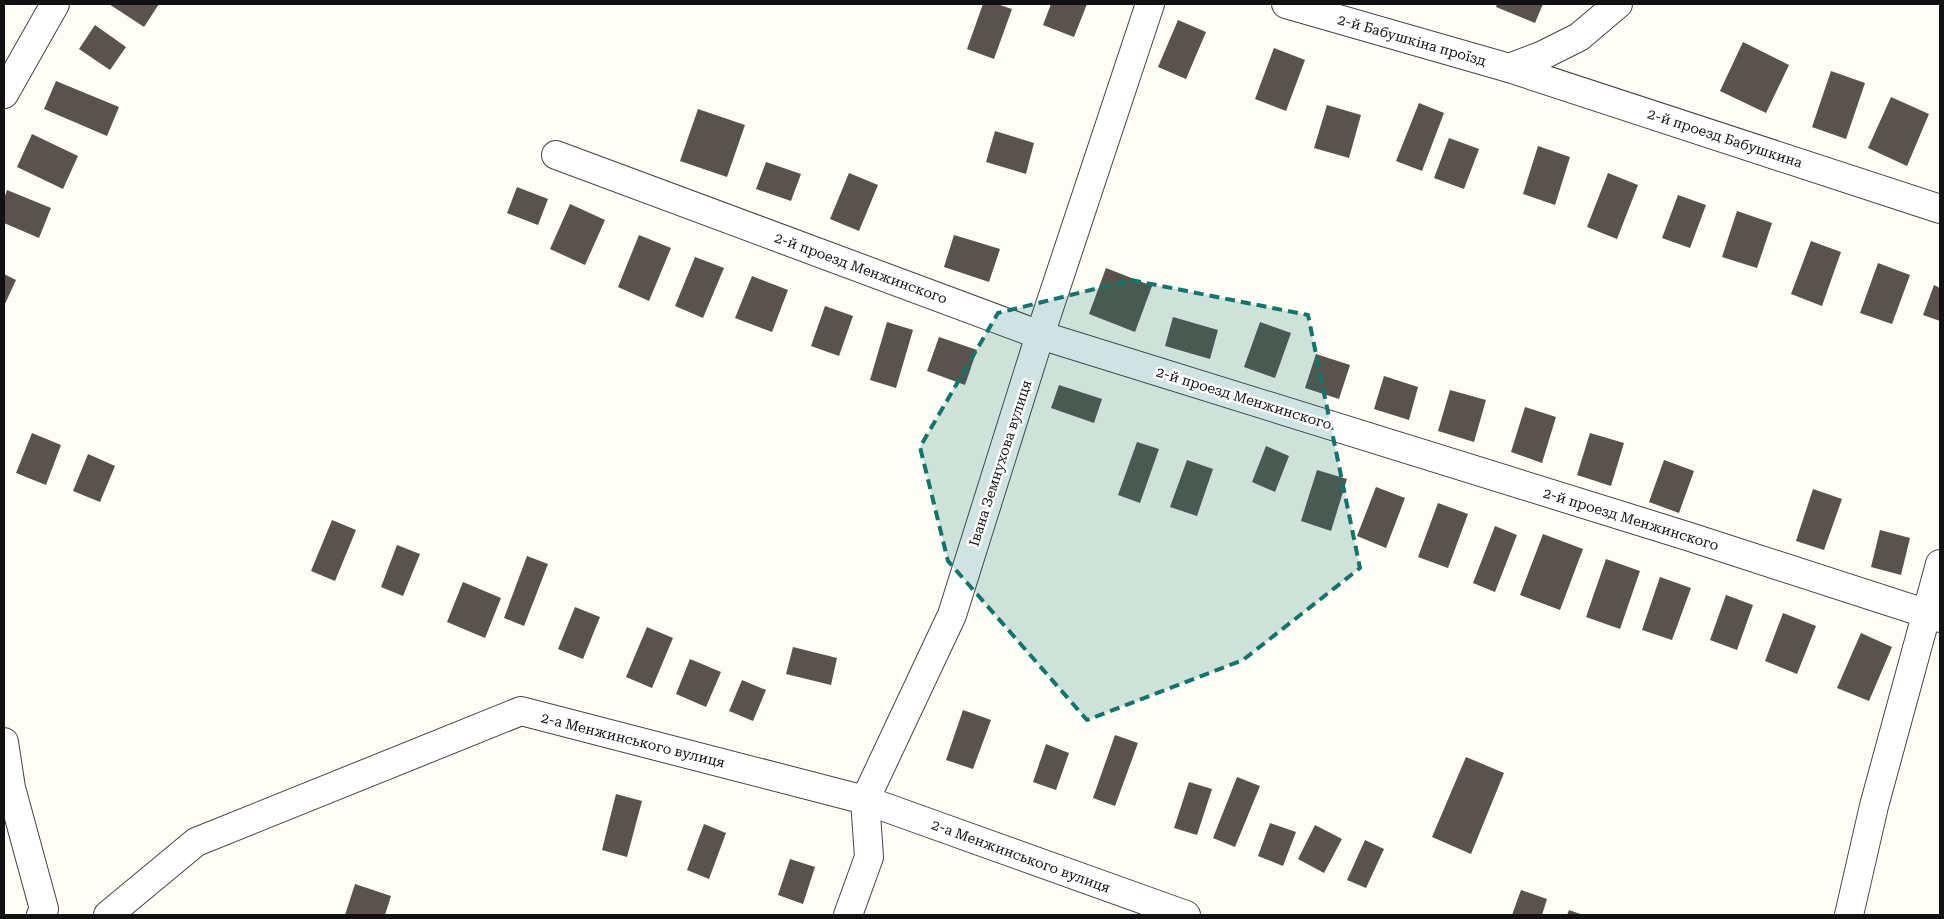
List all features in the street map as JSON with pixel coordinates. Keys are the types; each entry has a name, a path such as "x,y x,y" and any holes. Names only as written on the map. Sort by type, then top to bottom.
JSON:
{"street":[{"path":"4,94 55,4"},
{"name":"Івана Земнухова вулиця","path":"848,915 869,857 865,800 952,615 1040,335 1150,4"},
{"name":"2-й Бабушкіна проїзд","path":"1286,4 1509,68"},
{"path":"1509,68 1543,56 1579,37 1618,4"},
{"name":"2-й проезд Бабушкина","path":"1509,68 1940,208"},
{"name":"2-й проезд Менжинского","path":"556,155 1040,335 1681,534 1933,616"},
{"path":"1849,915 1874,806 1933,616 1940,564"},
{"name":"2-а Менжинського вулиця","path":"108,915 196,842 521,711 865,800 1186,915"},
{"path":"4,742 11,788 44,909 41,915"}],"highlighted area":[{"path":"1131,280 1308,315 1360,568 1243,660 1087,720 948,561 920,447 998,313"}],"building":[{"path":"109,4 159,4 144,27"},
{"path":"983,4 997,4 1012,9 994,59 967,49"},
{"path":"1051,4 1087,4 1074,37 1043,25"},
{"path":"1497,4 1543,4 1535,23 1496,7"},
{"path":"1178,20 1206,32 1186,79 1158,67"},
{"path":"95,25 126,47 110,70 79,49"},
{"path":"1743,42 1789,65 1766,113 1720,91"},
{"path":"1274,48 1305,60 1286,111 1255,99"},
{"path":"1831,71 1865,83 1846,139 1812,127"},
{"path":"56,81 119,107 107,136 44,109"},
{"path":"1891,97 1929,114 1907,166 1868,148"},
{"path":"1419,103 1444,113 1422,171 1396,161"},
{"path":"1327,105 1361,115 1349,158 1314,148"},
{"path":"698,109 745,125 727,177 680,161"},
{"path":"995,131 1034,143 1026,174 986,162"},
{"path":"32,134 78,156 63,189 17,167"},
{"path":"1449,138 1479,149 1464,189 1434,178"},
{"path":"1538,146 1570,157 1555,205 1523,194"},
{"path":"766,162 801,174 791,201 756,189"},
{"path":"849,173 878,185 859,231 830,219"},
{"path":"1608,173 1638,185 1617,239 1587,227"},
{"path":"517,187 548,199 538,225 507,213"},
{"path":"7,190 51,208 39,238 4,223 4,199"},
{"path":"1678,195 1706,205 1690,248 1662,238"},
{"path":"570,204 605,220 585,265 550,249"},
{"path":"1737,211 1772,223 1757,268 1722,257"},
{"path":"639,235 671,248 649,301 618,287"},
{"path":"954,235 1000,249 989,282 944,267"},
{"path":"1811,241 1841,252 1822,306 1791,294"},
{"path":"695,257 724,268 703,318 675,306"},
{"path":"1878,263 1910,275 1892,324 1860,313"},
{"path":"1106,268 1152,286 1135,332 1089,314"},
{"path":"4,274 16,280 4,306"},
{"path":"752,276 788,290 772,332 735,318"},
{"path":"1934,285 1940,288 1940,321 1923,315"},
{"path":"825,306 853,316 839,356 811,346"},
{"path":"1173,317 1218,330 1210,359 1165,346"},
{"path":"887,322 913,330 896,388 870,380"},
{"path":"1260,322 1291,333 1275,378 1244,367"},
{"path":"939,337 977,350 965,385 927,371"},
{"path":"1316,354 1350,365 1339,399 1305,388"},
{"path":"1384,376 1418,387 1409,420 1374,409"},
{"path":"1059,385 1102,399 1094,423 1051,408"},
{"path":"1450,390 1486,400 1474,442 1438,431"},
{"path":"1525,407 1556,417 1542,463 1511,452"},
{"path":"32,433 61,445 46,485 16,473"},
{"path":"1590,433 1624,443 1611,486 1577,475"},
{"path":"1137,442 1159,449 1140,503 1118,495"},
{"path":"1266,446 1289,456 1275,492 1252,482"},
{"path":"88,454 115,466 100,502 73,491"},
{"path":"1187,460 1213,469 1197,516 1170,507"},
{"path":"1664,460 1694,471 1679,513 1649,502"},
{"path":"1317,470 1347,479 1331,531 1301,521"},
{"path":"1376,487 1405,498 1386,548 1357,536"},
{"path":"1813,489 1842,499 1824,550 1796,541"},
{"path":"1438,503 1468,514 1448,568 1418,557"},
{"path":"332,520 356,530 335,581 311,571"},
{"path":"1495,526 1517,535 1495,592 1473,583"},
{"path":"1880,530 1910,538 1901,575 1871,567"},
{"path":"1543,534 1583,549 1560,610 1520,595"},
{"path":"397,545 420,554 403,596 381,587"},
{"path":"527,556 548,564 524,626 504,618"},
{"path":"1606,559 1640,571 1620,629 1586,617"},
{"path":"1660,577 1691,588 1672,640 1642,630"},
{"path":"463,582 501,598 485,638 447,622"},
{"path":"1726,595 1753,605 1737,650 1710,640"},
{"path":"575,607 600,617 583,659 558,649"},
{"path":"1783,613 1816,626 1797,674 1765,661"},
{"path":"647,627 673,638 652,688 626,677"},
{"path":"1861,633 1892,647 1869,701 1837,688"},
{"path":"793,647 837,658 831,685 786,674"},
{"path":"690,659 721,672 706,707 676,694"},
{"path":"742,680 766,690 753,721 729,711"},
{"path":"963,710 991,720 973,769 946,760"},
{"path":"1115,735 1138,743 1115,806 1093,798"},
{"path":"1046,744 1069,753 1056,790 1033,782"},
{"path":"1466,757 1504,773 1471,854 1432,837"},
{"path":"1237,777 1260,786 1235,847 1213,838"},
{"path":"1189,782 1212,789 1197,835 1174,828"},
{"path":"616,794 642,801 627,857 602,850"},
{"path":"1270,823 1296,832 1283,866 1258,856"},
{"path":"704,824 726,833 709,879 687,870"},
{"path":"1315,825 1342,839 1324,873 1298,859"},
{"path":"1365,840 1384,849 1366,888 1347,880"},
{"path":"790,859 815,867 803,904 778,895"},
{"path":"355,884 391,896 385,915 345,915"},
{"path":"1521,890 1547,899 1542,915 1512,915"},
{"path":"1569,910 1583,915 1567,915"}]}
